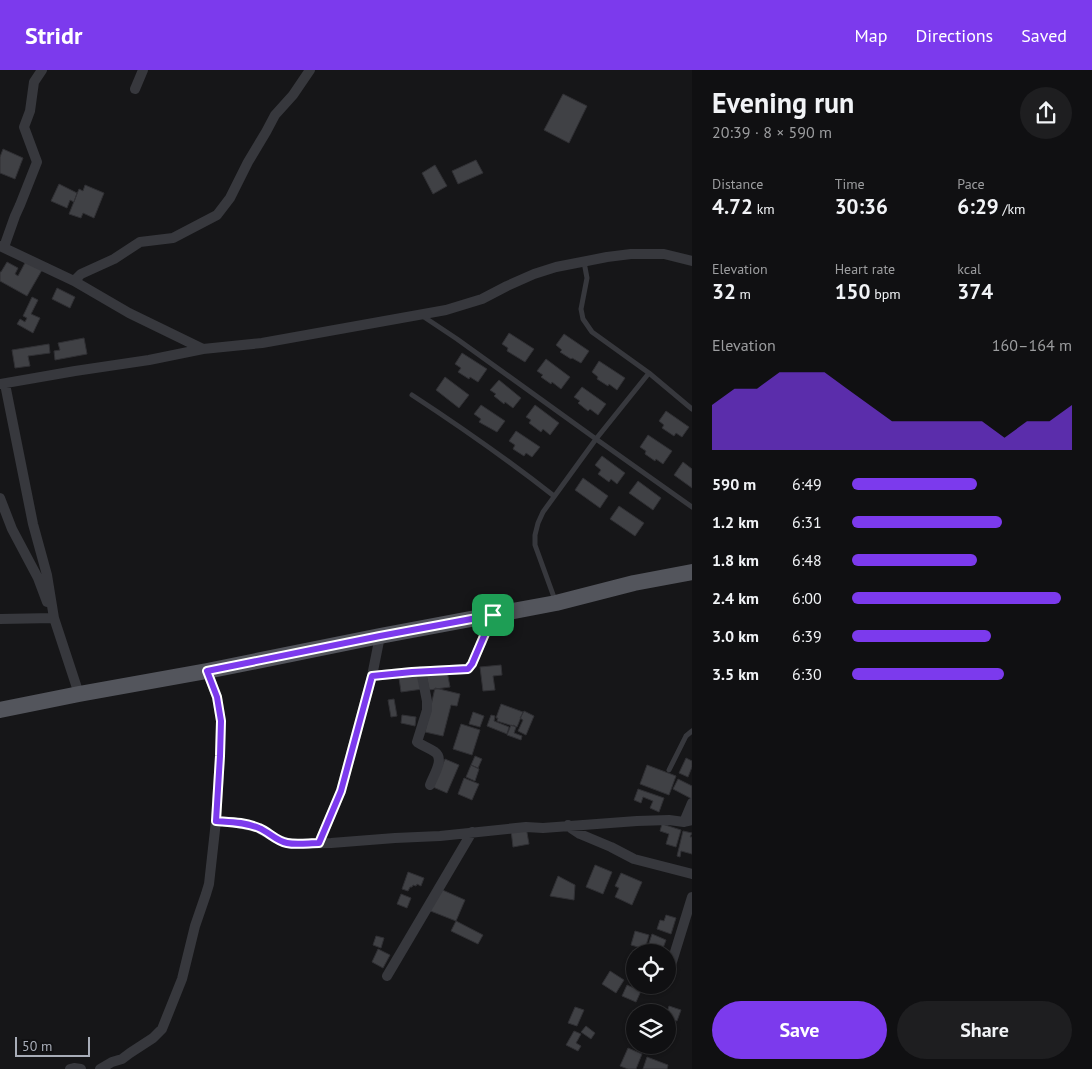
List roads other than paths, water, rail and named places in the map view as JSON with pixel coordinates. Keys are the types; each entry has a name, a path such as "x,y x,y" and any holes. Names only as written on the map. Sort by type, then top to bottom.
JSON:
{"main road":[{"path":"0,710 556,603 692,572"}],"street":[{"path":"42,70 34,82 30,111 24,127 37,162 2,246 74,281 129,313 203,349"},
{"path":"135,89 143,70"},
{"path":"74,281 81,274 114,259 140,242 173,238 217,216 230,198 248,162 275,116 310,70"},
{"path":"53,618 47,575 33,524 2,384 446,310 482,299 534,274 556,267 607,257 631,254 664,254 692,262"},
{"path":"0,498 12,528 38,578 79,694"},
{"path":"372,676 468,669 472,664 493,615"},
{"path":"0,619 53,618"},
{"path":"319,843 341,791 372,676 380,636"},
{"path":"100,1069 108,1063 125,1057 153,1038 162,1029 182,979 195,926 209,884 216,821 221,721 217,697 207,671"},
{"path":"421,671 427,710 417,742 436,752 439,756 430,785"},
{"path":"216,821 233,822 256,827 288,843 331,843 511,830 526,827 543,828 669,820 688,821 692,803"},
{"path":"568,825 580,834 634,859 692,874"},
{"path":"387,976 472,832"},
{"path":"676,949 692,897"},
{"path":"70,1069 81,1069"}],"lane":[{"path":"584,262 587,278 581,308 583,319 592,332 649,373 692,409"},
{"path":"420,315 464,344 692,507"},
{"path":"556,603 536,545 535,535 538,523 554,496 596,439 649,373"},
{"path":"412,396 478,439 554,496"},
{"path":"669,770 686,736 692,731"}]}
